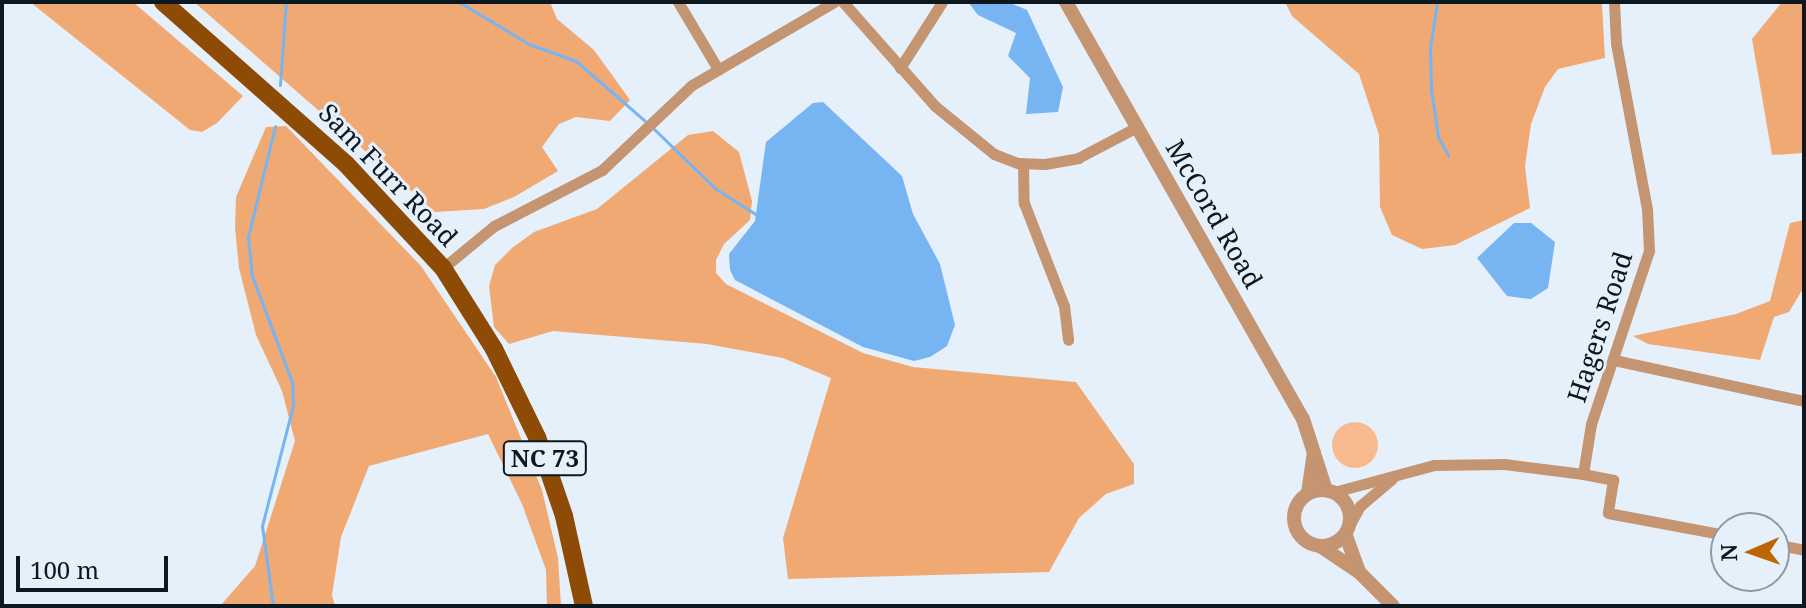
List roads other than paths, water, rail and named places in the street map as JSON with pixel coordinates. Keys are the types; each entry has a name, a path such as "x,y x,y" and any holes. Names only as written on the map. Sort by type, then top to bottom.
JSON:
{"main road":[{"name":"Sam Furr Road","path":"163,2 346,164 443,268 494,349 534,428 564,516 584,606"}],"street":[{"path":"678,2 718,69"},
{"path":"443,268 494,226 602,170 680,96 718,69 834,2"},
{"path":"843,2 900,68 970,139 1023,164 1078,158 1137,127"},
{"path":"900,68 942,2"},
{"name":"McCord Road","path":"1066,2 1303,419 1330,491 1349,509 1348,530 1359,572"},
{"name":"Hagers Road","path":"1583,474 1591,424 1640,292 1650,240 1614,2"},
{"path":"1023,164 1024,203 1064,306 1068,340"},
{"path":"1614,360 1804,401"},
{"name":"McCord Road","path":"1314,452 1308,493 1296,506 1296,527 1305,540 1320,546 1359,572 1393,606"},
{"path":"1308,493 1392,479 1434,465 1478,464 1583,474 1613,480 1608,513 1710,532"},
{"path":"1320,546 1348,530 1360,506 1392,479"}],"water":[{"path":"968,2 1008,2 1027,10 1063,87 1058,112 1026,114 1030,78 1008,56 1016,33 978,15"},
{"path":"823,102 902,176 913,214 940,264 955,325 947,346 930,357 914,361 863,347 735,280 730,270 729,254 755,221 766,142 813,103"},
{"path":"1514,223 1531,223 1555,242 1548,288 1531,299 1507,296 1477,258"}],"waterway":[{"path":"280,85 286,2"},
{"path":"459,2 529,44 576,61 645,121"},
{"path":"1437,2 1430,48 1431,89 1438,137 1448,155"},
{"path":"273,606 262,526 293,405 292,382 252,276 248,237 275,126"},
{"path":"654,129 716,189 757,215"}]}
